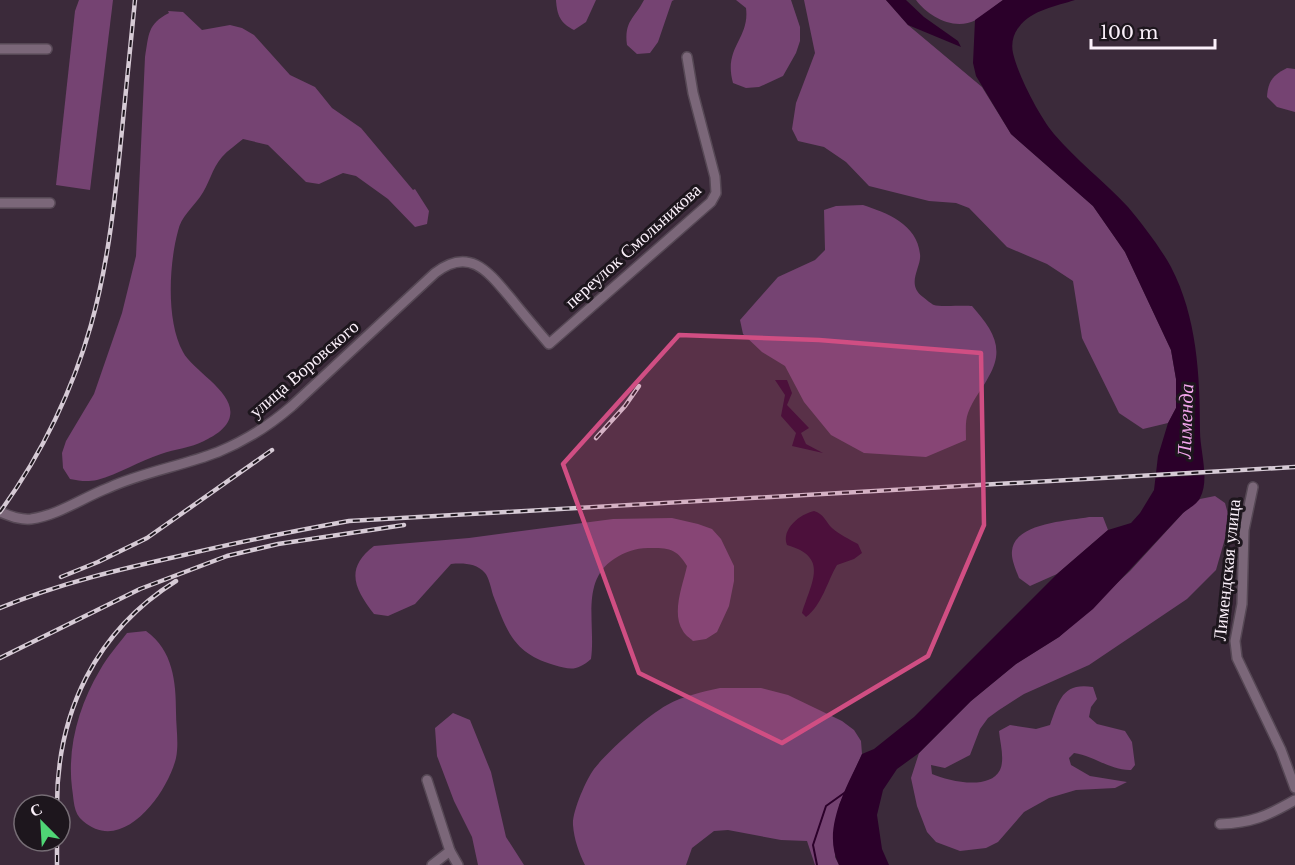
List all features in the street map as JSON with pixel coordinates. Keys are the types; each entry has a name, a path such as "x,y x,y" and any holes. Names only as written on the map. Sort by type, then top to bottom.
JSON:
{"street":[{"path":"0,50 47,49"},
{"name":"переулок Смольникова","path":"549,344 711,202 716,193 715,177 693,93 687,57"},
{"path":"0,203 50,203"},
{"name":"улица Воровского","path":"0,512 18,519 31,519 55,513 108,487 218,451 255,434 292,406 435,273 454,262 471,262 486,271 549,344"},
{"name":"Лимендская улица","path":"1253,487 1244,531 1242,604 1235,646 1238,658 1281,750 1295,788"},
{"path":"427,780 450,851 458,865"},
{"path":"1220,824 1244,823 1269,815 1295,800"},
{"path":"432,865 450,851"}],"highlighted area":[{"path":"679,335 819,340 981,353 984,525 928,656 782,743 639,673 563,464"}],"shaded area":[{"path":"79,0 113,0 90,190 56,185 75,11"},
{"path":"556,0 596,0 586,22 574,30 560,18"},
{"path":"644,0 674,0 658,42 650,53 637,54 627,45 626,37 628,25"},
{"path":"736,0 791,0 800,27 800,41 796,53 783,76 759,87 746,88 733,83 731,60 746,19 746,8"},
{"path":"804,0 886,0 908,25 982,87 1011,134 1093,206 1125,252 1171,350 1176,379 1176,408 1168,423 1143,429 1119,413 1082,338 1073,281 1047,264 1007,247 969,208 956,203 929,201 869,186 846,162 824,147 798,141 792,129 796,103 815,53"},
{"path":"916,0 1003,0 976,20 959,24 935,17"},
{"path":"168,11 183,12 202,30 230,25 242,28 254,35 290,75 315,87 332,108 361,128 413,190 415,189 429,211 427,224 415,227 388,199 356,176 343,173 319,184 306,182 268,145 243,139 219,161 203,192 182,221 175,244 171,276 174,325 183,352 220,390 230,407 229,420 220,431 199,443 166,452 97,480 70,479 63,468 62,453 66,441 94,394 122,313 136,256 145,57 150,31 157,21 169,13"},
{"path":"1287,68 1295,69 1295,112 1277,107 1267,97 1272,79"},
{"path":"863,205 891,216 907,227 913,235 920,254 915,281 918,292 934,305 972,306 994,338 996,356 994,366 968,413 966,440 926,457 864,453 831,435 804,402 785,366 762,352 743,334 740,320 778,277 815,260 825,250 824,210 836,206"},
{"path":"1215,496 1225,503 1230,521 1216,570 1187,599 1089,665 1024,694 999,710 988,718 980,729 970,755 945,768 931,765 932,774 958,781 978,782 995,776 1000,770 1002,756 999,731 1010,725 1036,729 1050,725 1063,695 1074,687 1083,686 1093,687 1097,699 1091,707 1089,717 1097,724 1125,731 1132,742 1135,765 1131,770 1124,770 1074,753 1069,758 1071,765 1090,776 1127,782 1115,788 1076,790 1049,798 1024,812 998,842 986,848 960,851 936,842 927,832 917,806 911,778 919,753 971,701 1016,664 1059,637 1130,571 1183,513 1200,499"},
{"path":"1089,517 1103,517 1108,530 1057,574 1030,586 1019,578 1012,551 1015,542 1022,534 1043,525"},
{"path":"672,518 712,529 721,539 734,566 734,581 729,606 717,632 706,639 693,641 683,631 678,608 687,566 675,552 648,548 626,552 603,568 597,579 593,591 591,659 582,666 574,668 560,667 540,660 520,647 508,630 486,575 473,565 451,564 415,604 388,616 374,614 362,596 356,579 359,563 374,546 469,538 613,519"},
{"path":"146,631 162,647 174,678 176,758 164,787 142,815 128,825 113,831 98,830 80,818 74,806 71,757 76,727 86,697 109,656 127,633"},
{"path":"720,688 761,688 788,695 842,721 854,730 861,741 862,754 839,805 835,857 839,865 815,865 807,841 781,840 728,830 714,831 692,848 686,865 585,865 576,841 573,819 580,796 594,769 628,734 659,710 686,697"},
{"path":"453,713 470,720 491,772 506,837 524,865 478,865 472,837 454,801 437,756 435,728"}],"water":[{"path":"886,0 906,0 924,17 958,41 961,47 908,25"},
{"name":"Лименда","path":"1003,0 1075,0 1045,9 1024,21 1014,36 1013,53 1024,84 1048,126 1133,213 1162,253 1180,286 1192,326 1198,368 1203,491 1197,502 1183,513 1093,609 1059,637 1016,664 971,701 919,753 897,769 883,790 877,815 882,849 889,865 839,865 834,851 834,823 843,794 862,754 874,749 914,717 1057,574 1108,530 1131,523 1154,490 1158,456 1168,423 1176,408 1176,379 1171,350 1125,252 1093,206 1011,134 976,76 973,63 975,20"},
{"path":"775,380 787,380 792,393 787,405 809,428 801,433 806,444 823,453 792,446 796,433 781,416 785,395"},
{"path":"814,511 835,530 858,544 862,553 854,559 837,565 820,600 806,617 802,613 813,581 813,563 800,550 787,545 786,539 793,523 803,515"}],"pier":[{"path":"1206,470 1207,475 1153,478 1154,473"}],"waterway":[{"path":"817,865 813,845 826,806 847,791"}],"railway":[{"path":"0,512 29,468 54,422 75,374 91,325 106,260 112,216 135,0"},
{"path":"596,438 625,406 639,386"},
{"path":"61,577 147,538 272,450"},
{"path":"0,608 45,591 114,571 246,541 349,521 1295,467"},
{"path":"0,658 140,589 227,556 278,544 404,525"},
{"path":"58,793 64,738 86,677 103,649 124,624 148,601 176,581"},
{"path":"57,853 57,865"}]}
